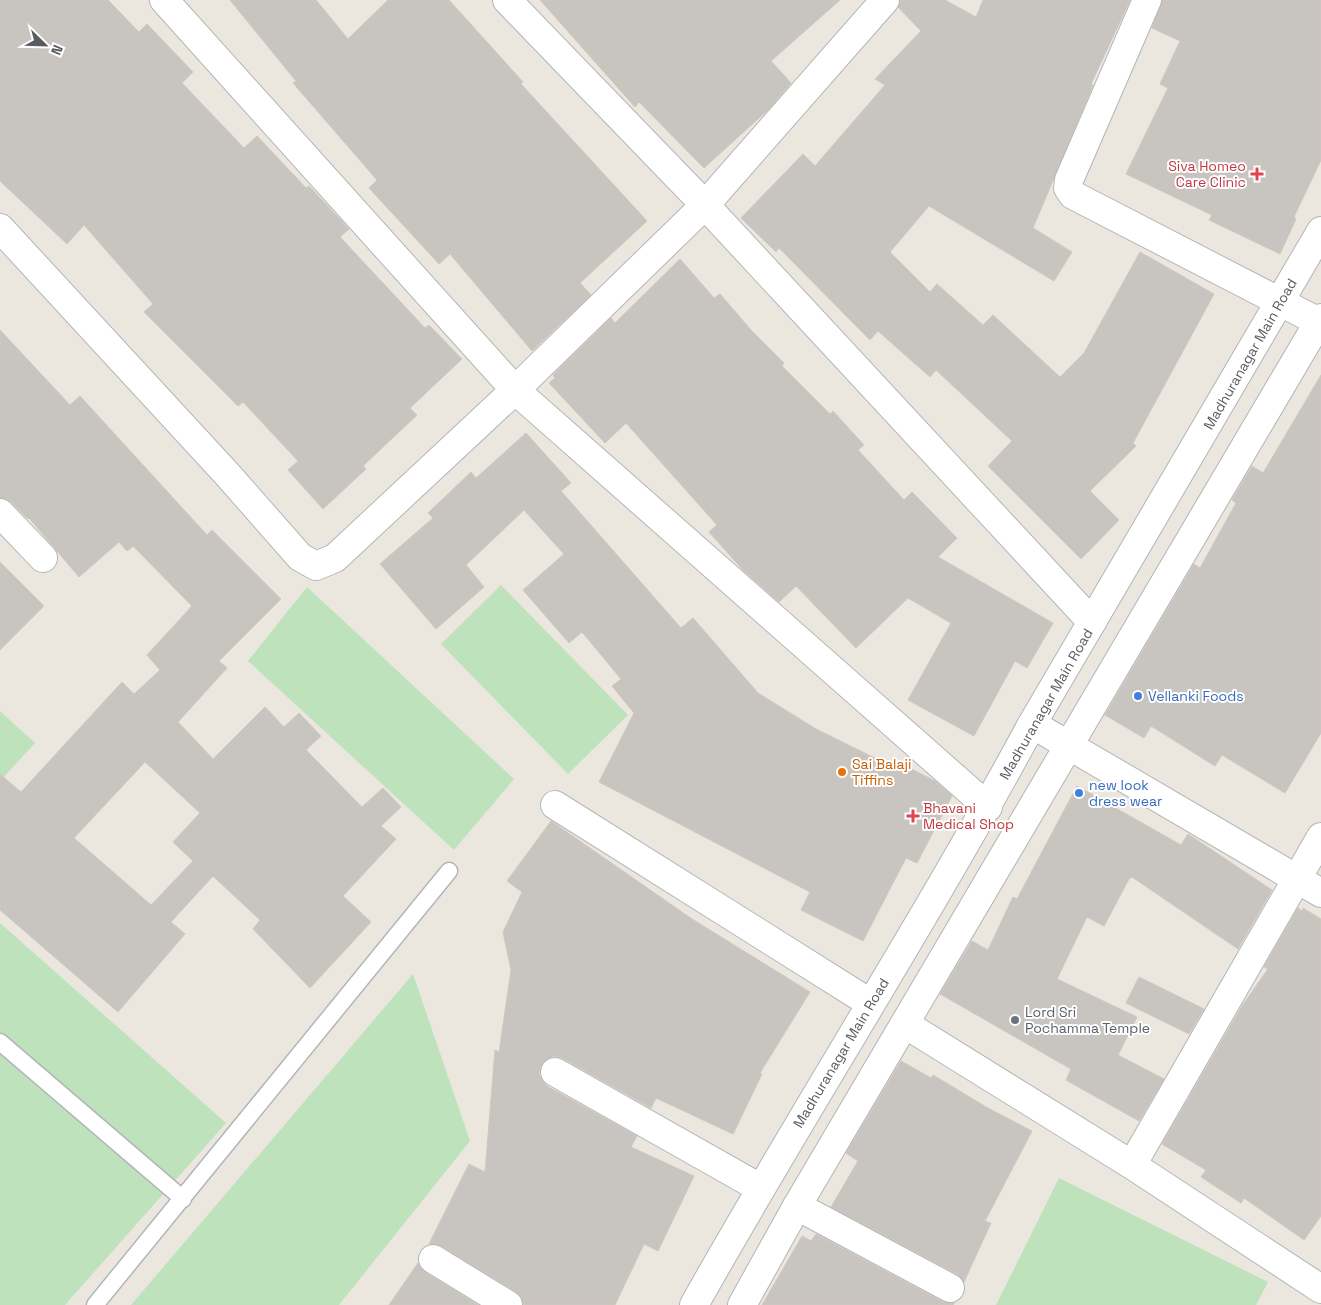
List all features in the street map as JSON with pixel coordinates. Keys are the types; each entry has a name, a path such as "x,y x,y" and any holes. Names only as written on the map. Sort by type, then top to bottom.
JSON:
{"street":[{"path":"164,0 515,390 988,807"},
{"path":"0,228 227,474 300,557 316,566 336,558 515,390 705,205 885,0"},
{"path":"742,1305 797,1206 1320,320 1073,195 1068,188 1069,180 1147,0"},
{"path":"514,2 1092,622"},
{"name":"Madhuranagar Main Road","path":"694,1305 760,1188 988,807 1032,724 1282,301 1321,231"},
{"path":"0,513 43,558"},
{"path":"1032,724 1310,885"},
{"path":"555,805 870,1003"},
{"path":"1132,1165 1310,885 1321,837"},
{"path":"905,1024 1132,1165 1321,1289"},
{"path":"555,1072 760,1188"},
{"path":"797,1206 950,1288"},
{"path":"433,1259 508,1305"}],"lane":[{"path":"95,1305 449,871"},
{"path":"0,1042 183,1199"}],"green space":[{"path":"501,585 628,715 568,774 441,644"},
{"path":"307,587 514,779 454,850 248,661"},
{"path":"0,711 35,743 0,781"},
{"path":"0,923 226,1123 65,1305 0,1305"},
{"path":"413,974 470,1141 339,1305 131,1305"},
{"path":"1059,1178 1268,1282 1256,1305 996,1305"}],"building":[{"path":"0,0 108,0 139,32 147,24 193,72 182,83 244,148 257,136 306,188 309,186 349,229 340,237 425,328 429,325 462,359 410,408 417,415 363,466 366,469 323,509 288,470 298,461 243,402 238,406 144,312 153,304 84,225 67,244 0,181"},
{"path":"230,0 316,0 348,39 388,0 449,0 523,82 521,84 647,221 580,283 591,295 532,351 450,254 439,264 369,188 377,180 293,83 296,81"},
{"path":"540,0 840,0 771,61 791,83 769,109 704,168 639,102 635,107"},
{"path":"900,0 945,0 976,17 983,0 1130,0 1091,84 1093,85 1033,228 1072,252 1054,281 929,206 890,252 930,292 937,284 983,325 993,315 1060,377 1084,353 1140,252 1214,294 1133,443 1136,446 1090,491 1119,520 1081,559 988,466 1012,441 936,370 930,377 878,331 870,340 779,248 776,252 741,218 803,154 815,166 885,85 875,79 921,31 898,7"},
{"path":"1162,0 1321,0 1321,160 1294,217 1296,219 1280,254 1209,220 1212,215 1126,174 1168,88 1160,84 1180,41 1152,28"},
{"path":"680,259 714,298 720,294 751,330 784,363 782,366 830,414 833,411 864,445 858,450 904,500 912,492 957,538 938,557 1053,623 1027,668 1015,661 974,736 908,700 951,623 908,598 856,648 796,586 779,602 743,570 709,532 717,525 626,423 605,443 549,383 555,378 553,375 611,318 615,323"},
{"path":"0,330 70,405 80,396 207,535 212,530 281,599 219,661 227,668 178,722 213,759 265,707 284,727 299,713 321,736 306,750 362,807 383,788 401,807 381,826 396,839 343,896 371,922 310,988 253,929 260,920 213,876 171,922 185,934 118,1012 0,910 0,774 21,792 122,682 134,694 160,670 147,655 192,606 133,546 127,551 119,542 79,577 29,518 11,502 0,498","holes":["145,762 200,813 173,842 193,861 151,905 74,838"]},
{"path":"1321,375 1321,733 1285,793 1222,755 1215,766 1151,726 1144,738 1105,715 1194,564 1200,568 1236,503 1232,500 1252,466 1263,473"},
{"path":"526,433 571,483 561,491 681,628 693,618 758,693 816,729 893,767 896,761 935,781 952,796 917,863 906,858 863,941 801,910 810,892 599,782 634,713 612,686 621,679 582,632 569,643 523,590 564,554 524,510 466,565 484,587 436,629 380,564 433,518 428,513 471,472 476,478"},
{"path":"0,562 44,606 0,650"},
{"path":"1077,786 1181,845 1188,834 1272,890 1238,949 1132,877 1129,879 1104,926 1087,917 1057,979 1137,1017 1118,1055 1164,1079 1139,1121 1066,1080 1071,1069 940,994 972,941 988,950 1013,897 1017,899"},
{"path":"551,821 692,919 810,992 760,1073 762,1074 733,1134 656,1098 651,1108 562,1058 554,1056 542,1064 539,1073 547,1086 637,1136 631,1147 694,1176 658,1251 644,1244 615,1305 524,1305 521,1297 516,1292 441,1246 429,1244 469,1164 485,1172 495,1050 499,1052 511,970 503,932 522,892 507,881"},
{"path":"1298,908 1302,911 1303,908 1321,919 1321,1216 1304,1240 1244,1198 1241,1203 1201,1177 1206,1170 1162,1144 1242,1006 1268,969 1264,967"},
{"path":"1139,977 1204,1009 1189,1034 1126,1003"},
{"path":"901,1061 931,1078 933,1075 988,1108 1032,1131 985,1221 991,1223 964,1282 957,1274 831,1207 858,1161 846,1153"},
{"path":"816,1234 943,1302 955,1302 953,1305 762,1305 802,1236 811,1241"},
{"path":"418,1263 425,1272 478,1305 389,1305"}],"place":[{"name":"Siva Homeo Care Clinic","path":"1257,174"},
{"name":"Vellanki Foods","path":"1138,696"},
{"name":"Sai Balaji Tiffins","path":"842,772"},
{"name":"new look dress wear","path":"1079,793"},
{"name":"Bhavani Medical Shop","path":"913,816"},
{"name":"Lord Sri Pochamma Temple","path":"1015,1020"}]}
